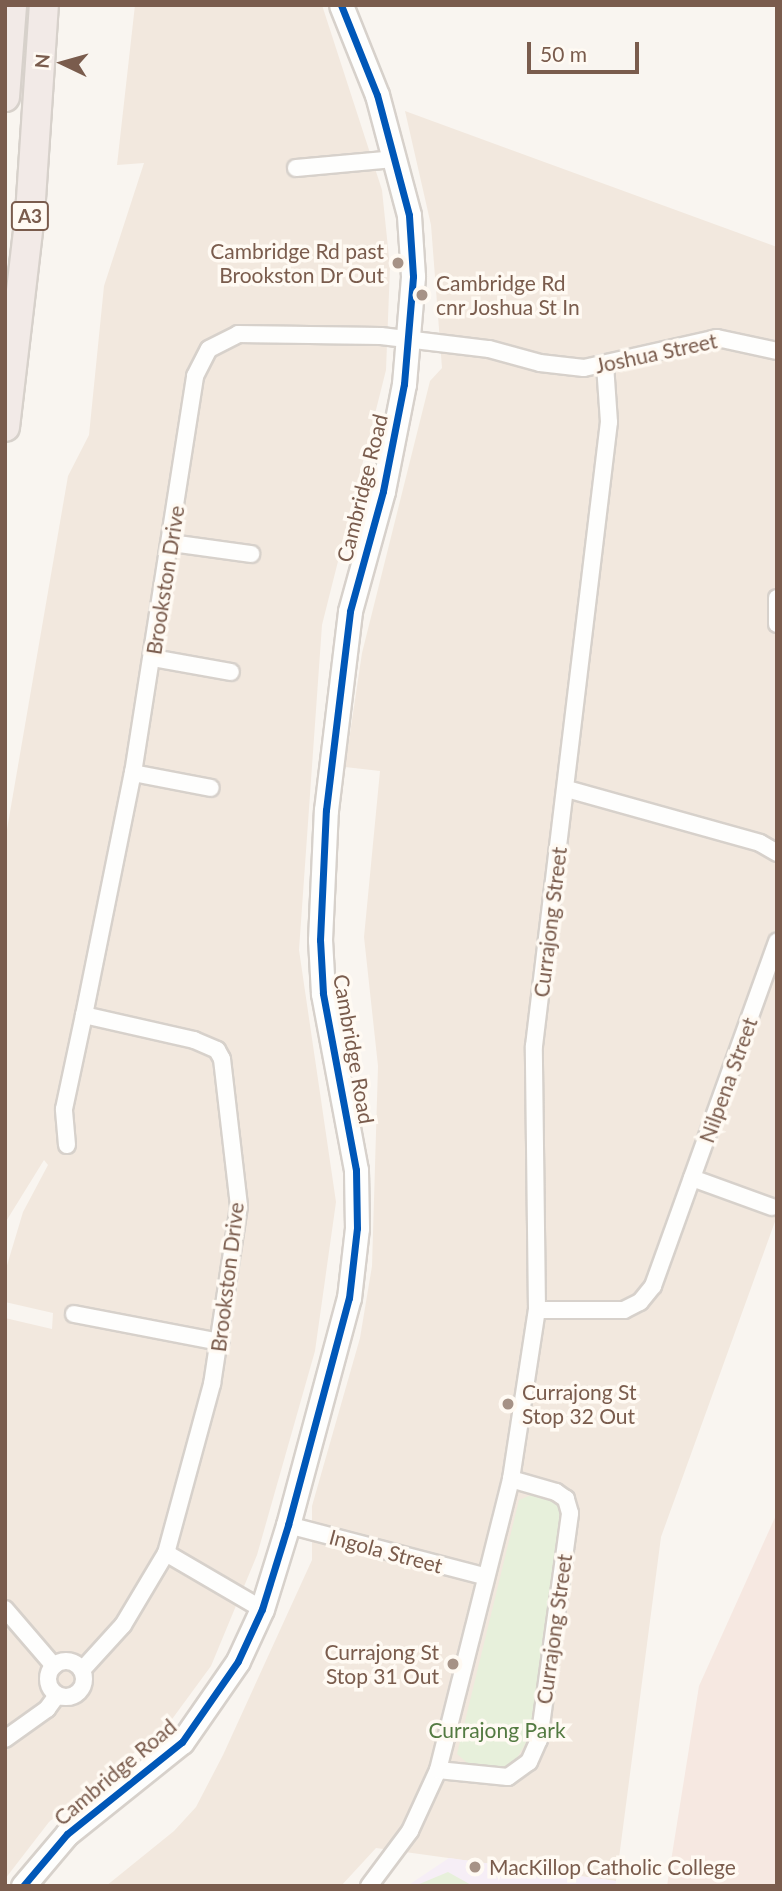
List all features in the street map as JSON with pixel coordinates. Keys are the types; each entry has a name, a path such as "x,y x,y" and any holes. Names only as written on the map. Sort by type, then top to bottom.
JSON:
{"highway":[{"path":"5,97 12,5"},
{"name":"A3","path":"5,426 30,214 44,5"}],"main road":[{"name":"Cambridge Road","path":"23,1886 67,1834 182,1742 238,1661 262,1609 288,1525 349,1298 357,1228 350,1120 323,993 322,880 338,690 350,611 385,480 411,341 409,215 377,95 341,5"}],"street":[{"path":"296,167 394,159"},
{"name":"Brookston Drive","path":"67,1145 64,1109 134,773 195,376 209,348 238,334 381,336 411,341"},
{"name":"Joshua Street","path":"411,341 489,349 560,367 605,365 717,338 777,351"},
{"name":"Currajong Street","path":"369,1886 410,1830 438,1770 484,1577 511,1479 537,1310 534,1046 609,422 605,365"},
{"path":"171,543 251,554"},
{"path":"777,598 777,624"},
{"path":"153,658 231,671"},
{"path":"134,773 211,788"},
{"path":"567,789 760,843 777,853"},
{"name":"Nilpena Street","path":"537,1310 613,1312 640,1302 653,1286 777,942"},
{"name":"Brookston Drive","path":"82,1670 123,1625 166,1553 220,1342 239,1206 222,1059 217,1051 194,1040 84,1015"},
{"path":"692,1178 772,1207"},
{"path":"74,1314 220,1342"},
{"name":"Currajong Street","path":"438,1770 508,1777 528,1762 539,1740 570,1513 566,1499 556,1492 511,1479"},
{"name":"Ingola Street","path":"288,1525 484,1577"},
{"path":"166,1553 262,1609"},
{"path":"5,1609 54,1666"},
{"path":"69,1662 82,1670 84,1682 79,1692 68,1697 57,1695 49,1681 54,1666 69,1662"},
{"path":"5,1739 47,1709 57,1695"}],"shaded area":[{"path":"135,5 322,5 382,190 390,267 386,370 322,625 299,950 336,1202 315,1351 257,1555 211,1666 167,1726 49,1822 5,1879 5,1318 52,1329 53,1313 5,1302 5,1272 23,1212 48,1165 44,1160 5,1223 5,841 68,476 89,435 104,286 144,163 117,165"},
{"path":"405,111 777,247 777,1216 661,1537 616,1881 376,1848 341,1886 106,1886 174,1831 196,1807 223,1755 312,1560 312,1506 360,1338 372,1266 378,1066 364,937 380,771 345,767 362,653 430,381 442,368 431,225"},
{"path":"777,1513 777,1886 667,1886 699,1686"},
{"name":"MacKillop Catholic College","path":"449,1858 616,1881 615,1886 407,1886"}],"green space":[{"name":"Currajong Park","path":"531,1495 556,1502 562,1515 531,1734 513,1765 500,1770 473,1768 457,1754 519,1500"},
{"path":"448,1872 473,1886 417,1886 417,1885"}],"cycle path":[{"path":"23,1886 67,1834 182,1742 238,1661 262,1609 288,1525 349,1298 357,1228 356,1170 323,993 320,940 326,810 350,611 383,491 404,384 413,276 409,215 377,95 341,5"}],"place":[{"name":"Cambridge Rd past Brookston Dr Out","path":"398,263"},
{"name":"Cambridge Rd cnr Joshua St In","path":"422,295"},
{"name":"Currajong St Stop 32 Out","path":"508,1404"},
{"name":"Currajong St Stop 31 Out","path":"453,1664"},
{"name":"MacKillop Catholic College","path":"475,1867"}]}
